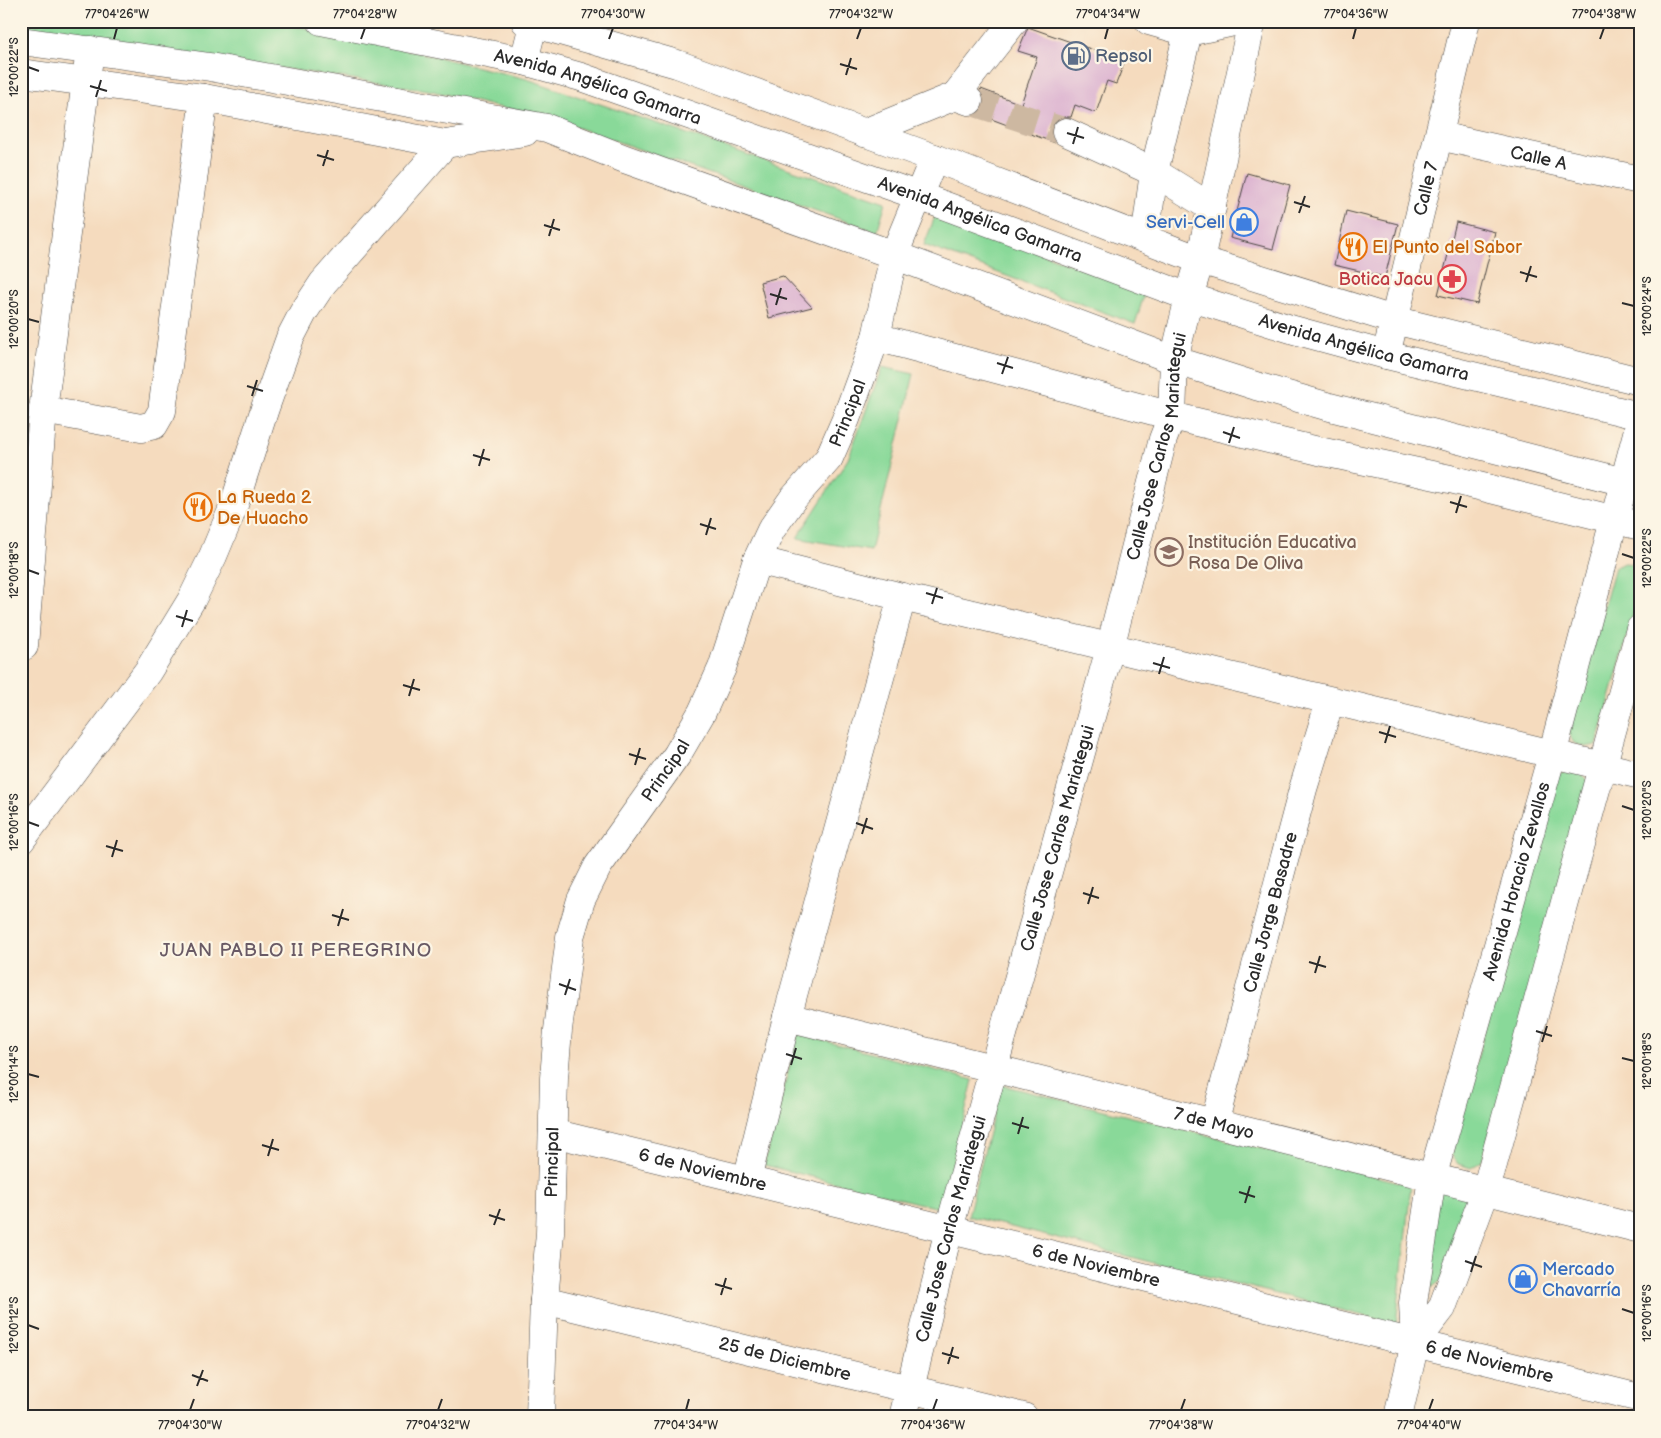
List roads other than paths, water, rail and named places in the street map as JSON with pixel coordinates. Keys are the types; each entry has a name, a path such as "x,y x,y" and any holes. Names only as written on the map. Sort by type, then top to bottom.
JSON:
{"street":[{"name":"Avenida Angélica Gamarra","path":"321,21 524,61 581,77 919,196 1189,298 1294,330 1640,416"},
{"path":"864,133 962,99 1014,21"},
{"path":"1149,21 1188,32 1238,21"},
{"name":"Calle Jose Carlos Mariategui","path":"903,1417 949,1229 1110,648 1163,439 1172,416 1174,360 1212,208 1252,21"},
{"name":"Calle 7","path":"1386,354 1466,21"},
{"name":"Avenida Angélica Gamarra","path":"531,22 677,64 934,158 1200,260 1394,320 1640,381"},
{"path":"524,61 531,22"},
{"path":"1146,239 1154,172 1188,32"},
{"path":"21,40 210,67 547,128 625,159 894,255 1174,360 1326,406 1632,484"},
{"path":"24,646 43,410 90,50"},
{"path":"21,73 204,98 444,144 547,128"},
{"path":"43,410 141,428 154,425 162,411 204,98"},
{"path":"1066,132 1154,172 1212,208"},
{"name":"Calle A","path":"1439,136 1640,180"},
{"path":"21,840 148,671 192,599 233,508 290,338 303,313 323,283 444,144"},
{"name":"Principal","path":"540,1417 544,1300 550,1233 554,1078 570,937 581,900 598,866 677,755 702,712 722,668 757,560 771,530 786,508 829,458 846,419 876,337 894,255 934,158"},
{"path":"876,337 1172,416 1450,479 1627,523"},
{"name":"Avenida Horacio Zevallos","path":"1398,1417 1415,1343 1413,1303 1432,1178 1552,755 1627,523 1640,422"},
{"path":"757,560 1110,648 1640,776"},
{"path":"747,1180 787,1017 902,597"},
{"name":"Avenida Horacio Zevallos","path":"1415,1343 1442,1308 1486,1190 1640,629"},
{"name":"Calle Jorge Basadre","path":"1214,1124 1303,789 1330,701"},
{"name":"7 de Mayo","path":"787,1017 1640,1229"},
{"name":"6 de Noviembre","path":"553,1133 1640,1398"},
{"name":"25 de Diciembre","path":"544,1300 1024,1417"}],"tunnel":[{"path":"969,101 1066,132"}],"place":[{"name":"Repsol","path":"1076,56"},
{"name":"Servi-Cell","path":"1244,222"},
{"name":"El Punto del Sabor","path":"1353,247"},
{"name":"Botica Jacu","path":"1452,279"},
{"name":"La Rueda 2 De Huacho","path":"198,507"},
{"name":"Institución Educativa Rosa De Oliva","path":"1169,552"},
{"name":"Mercado Chavarría","path":"1523,1279"}],"district":[{"name":"JUAN PABLO II PEREGRINO","path":"296,949"}]}
